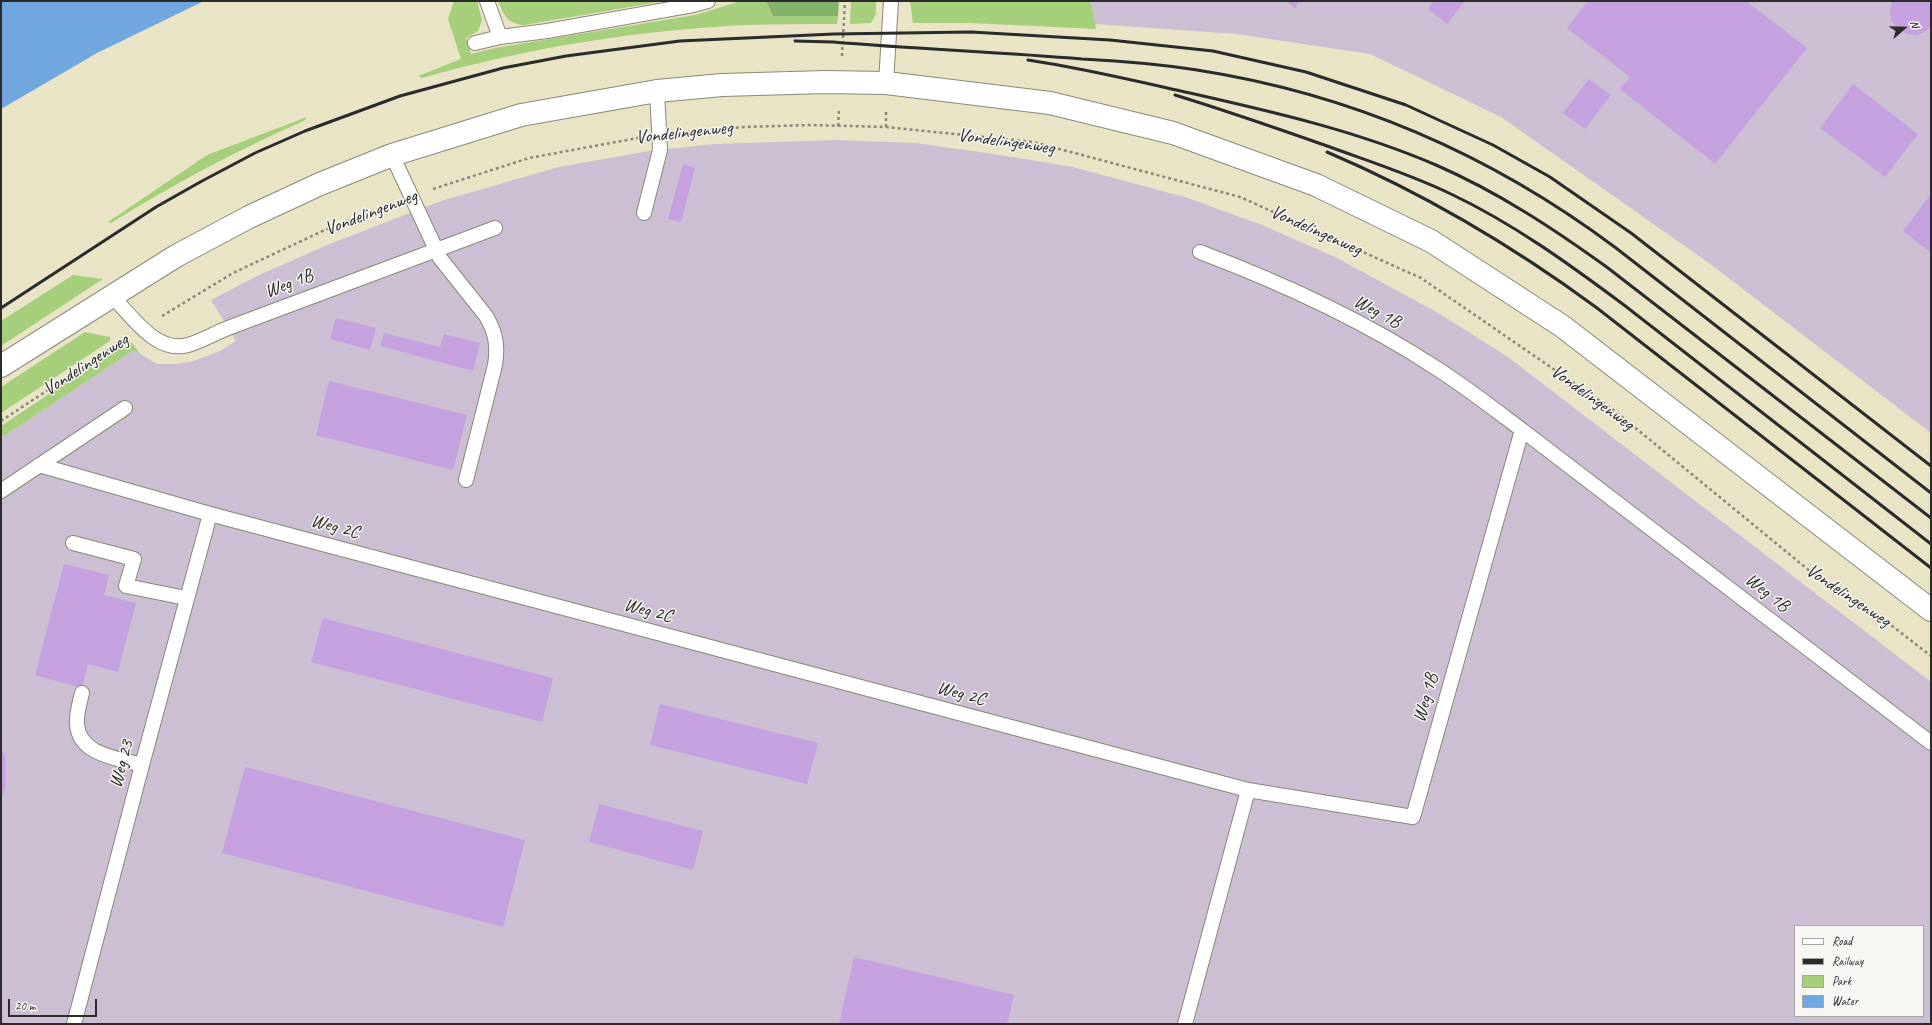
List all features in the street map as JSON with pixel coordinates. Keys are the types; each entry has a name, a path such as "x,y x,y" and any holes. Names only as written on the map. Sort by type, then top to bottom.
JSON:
{"street":[{"name":"Vondelingenweg","path":"1,366 176,256 249,217 320,184 392,155 521,115 657,91 730,85 826,82 886,83 1050,103 1173,133 1316,185 1430,240 1562,326 1931,610"}],"lane":[{"path":"487,1 500,37"},
{"path":"475,43 500,37 555,30 693,6 708,1"},
{"path":"886,83 892,1"},
{"path":"644,213 660,150 657,91"},
{"path":"392,155 440,258 489,321 496,337 498,349 466,480"},
{"name":"Weg 1B","path":"112,296 155,340 170,346 188,345 228,328 495,228"},
{"name":"Weg 1B","path":"1200,252 1266,278 1352,319 1392,341 1469,390 1931,743"},
{"path":"1,491 125,408"},
{"name":"Weg 1B","path":"1248,790 1412,817 1522,430"},
{"name":"Weg 2C","path":"39,465 210,514 1248,790"},
{"name":"Weg 23","path":"74,1024 186,598 210,514"},
{"path":"73,543 134,559 126,586 186,598"},
{"path":"82,693 76,722 80,738 92,749 142,765"},
{"path":"1185,1024 1248,790"}],"path":[{"name":"Vondelingenweg","path":"431,190 529,158 633,138 744,127 811,125 886,127 1033,142 1240,196 1421,278 1616,412 1810,572 1891,625 1931,656"},
{"name":"Vondelingenweg","path":"1,421 143,328 233,273 327,229 394,203"}],"shaded area":[{"path":"1091,1 1931,1 1931,433 1709,263 1501,117 1370,54 1237,34 1095,24"},
{"path":"835,140 915,143 1073,167 1188,198 1262,225 1335,257 1440,314 1508,357 1931,682 1931,1024 1,1024 1,438 134,350 157,364 175,364 190,362 218,352 236,341 211,300 259,275 332,243 441,201 559,167 649,151 715,144"}],"green space":[{"path":"454,1 477,1 482,20 478,31 466,38 471,54 495,48 695,15 741,1 766,1 773,16 838,16 837,24 706,27 583,42 542,49 462,67 422,78 418,76 461,59 448,19"},
{"path":"498,1 665,1 524,25 510,21 504,14"},
{"path":"766,1 839,1 838,16 773,16"},
{"path":"851,1 876,1 876,14 871,23 850,24"},
{"path":"910,1 1091,1 1096,29 970,23 913,23"},
{"path":"307,117 304,121 206,168 111,223 108,222 207,155"},
{"path":"73,275 103,279 1,346 1,321"},
{"path":"85,332 110,337 110,341 1,413 1,387"},
{"path":"128,341 133,344 140,354 134,350 1,438 1,426"}],"water":[{"path":"1,1 204,1 97,53 1,109"}],"building":[{"path":"1286,1 1300,1 1295,8"},
{"path":"1433,1 1465,1 1447,24 1428,9"},
{"path":"1588,1 1746,1 1807,48 1715,164 1620,89 1630,77 1567,28"},
{"path":"1892,1 1931,1 1931,26 1927,31 1917,35 1907,34 1897,28 1891,20 1890,9"},
{"path":"1589,79 1611,95 1585,129 1563,113"},
{"path":"1853,84 1918,134 1885,177 1820,128"},
{"path":"683,164 695,168 681,222 668,219"},
{"path":"1931,194 1931,253 1903,231"},
{"path":"336,318 376,328 370,350 330,339"},
{"path":"384,333 440,347 444,334 480,343 473,371 380,346"},
{"path":"329,381 467,415 453,470 316,435"},
{"path":"64,564 109,575 104,595 136,603 118,672 88,664 82,688 35,675"},
{"path":"323,618 553,678 542,722 311,662"},
{"path":"660,704 818,743 807,784 650,745"},
{"path":"1,748 5,757 5,789 1,798"},
{"path":"245,767 525,840 503,927 222,853"},
{"path":"599,804 703,831 693,870 589,842"},
{"path":"854,957 1014,995 1007,1024 839,1024"}],"railway":[{"path":"1,308 156,207 255,153 305,131 400,96 503,68 566,56 680,41 834,34 971,32 1110,40 1213,51 1306,72 1406,105 1493,145 1550,177 1631,233 1931,466"},
{"path":"795,41 1020,54 1154,64 1197,70 1254,81 1310,95 1365,112 1418,133 1470,157 1520,184 1569,215 1616,248 1931,493"},
{"path":"1028,60 1129,79 1253,107 1315,123 1406,153 1436,165 1481,187 1525,212 1608,268 1931,518"},
{"path":"1175,95 1330,147 1406,175 1451,194 1519,231 1624,305 1931,544"},
{"path":"1327,152 1363,168 1432,203 1500,242 1565,285 1597,308 1931,568"}]}
